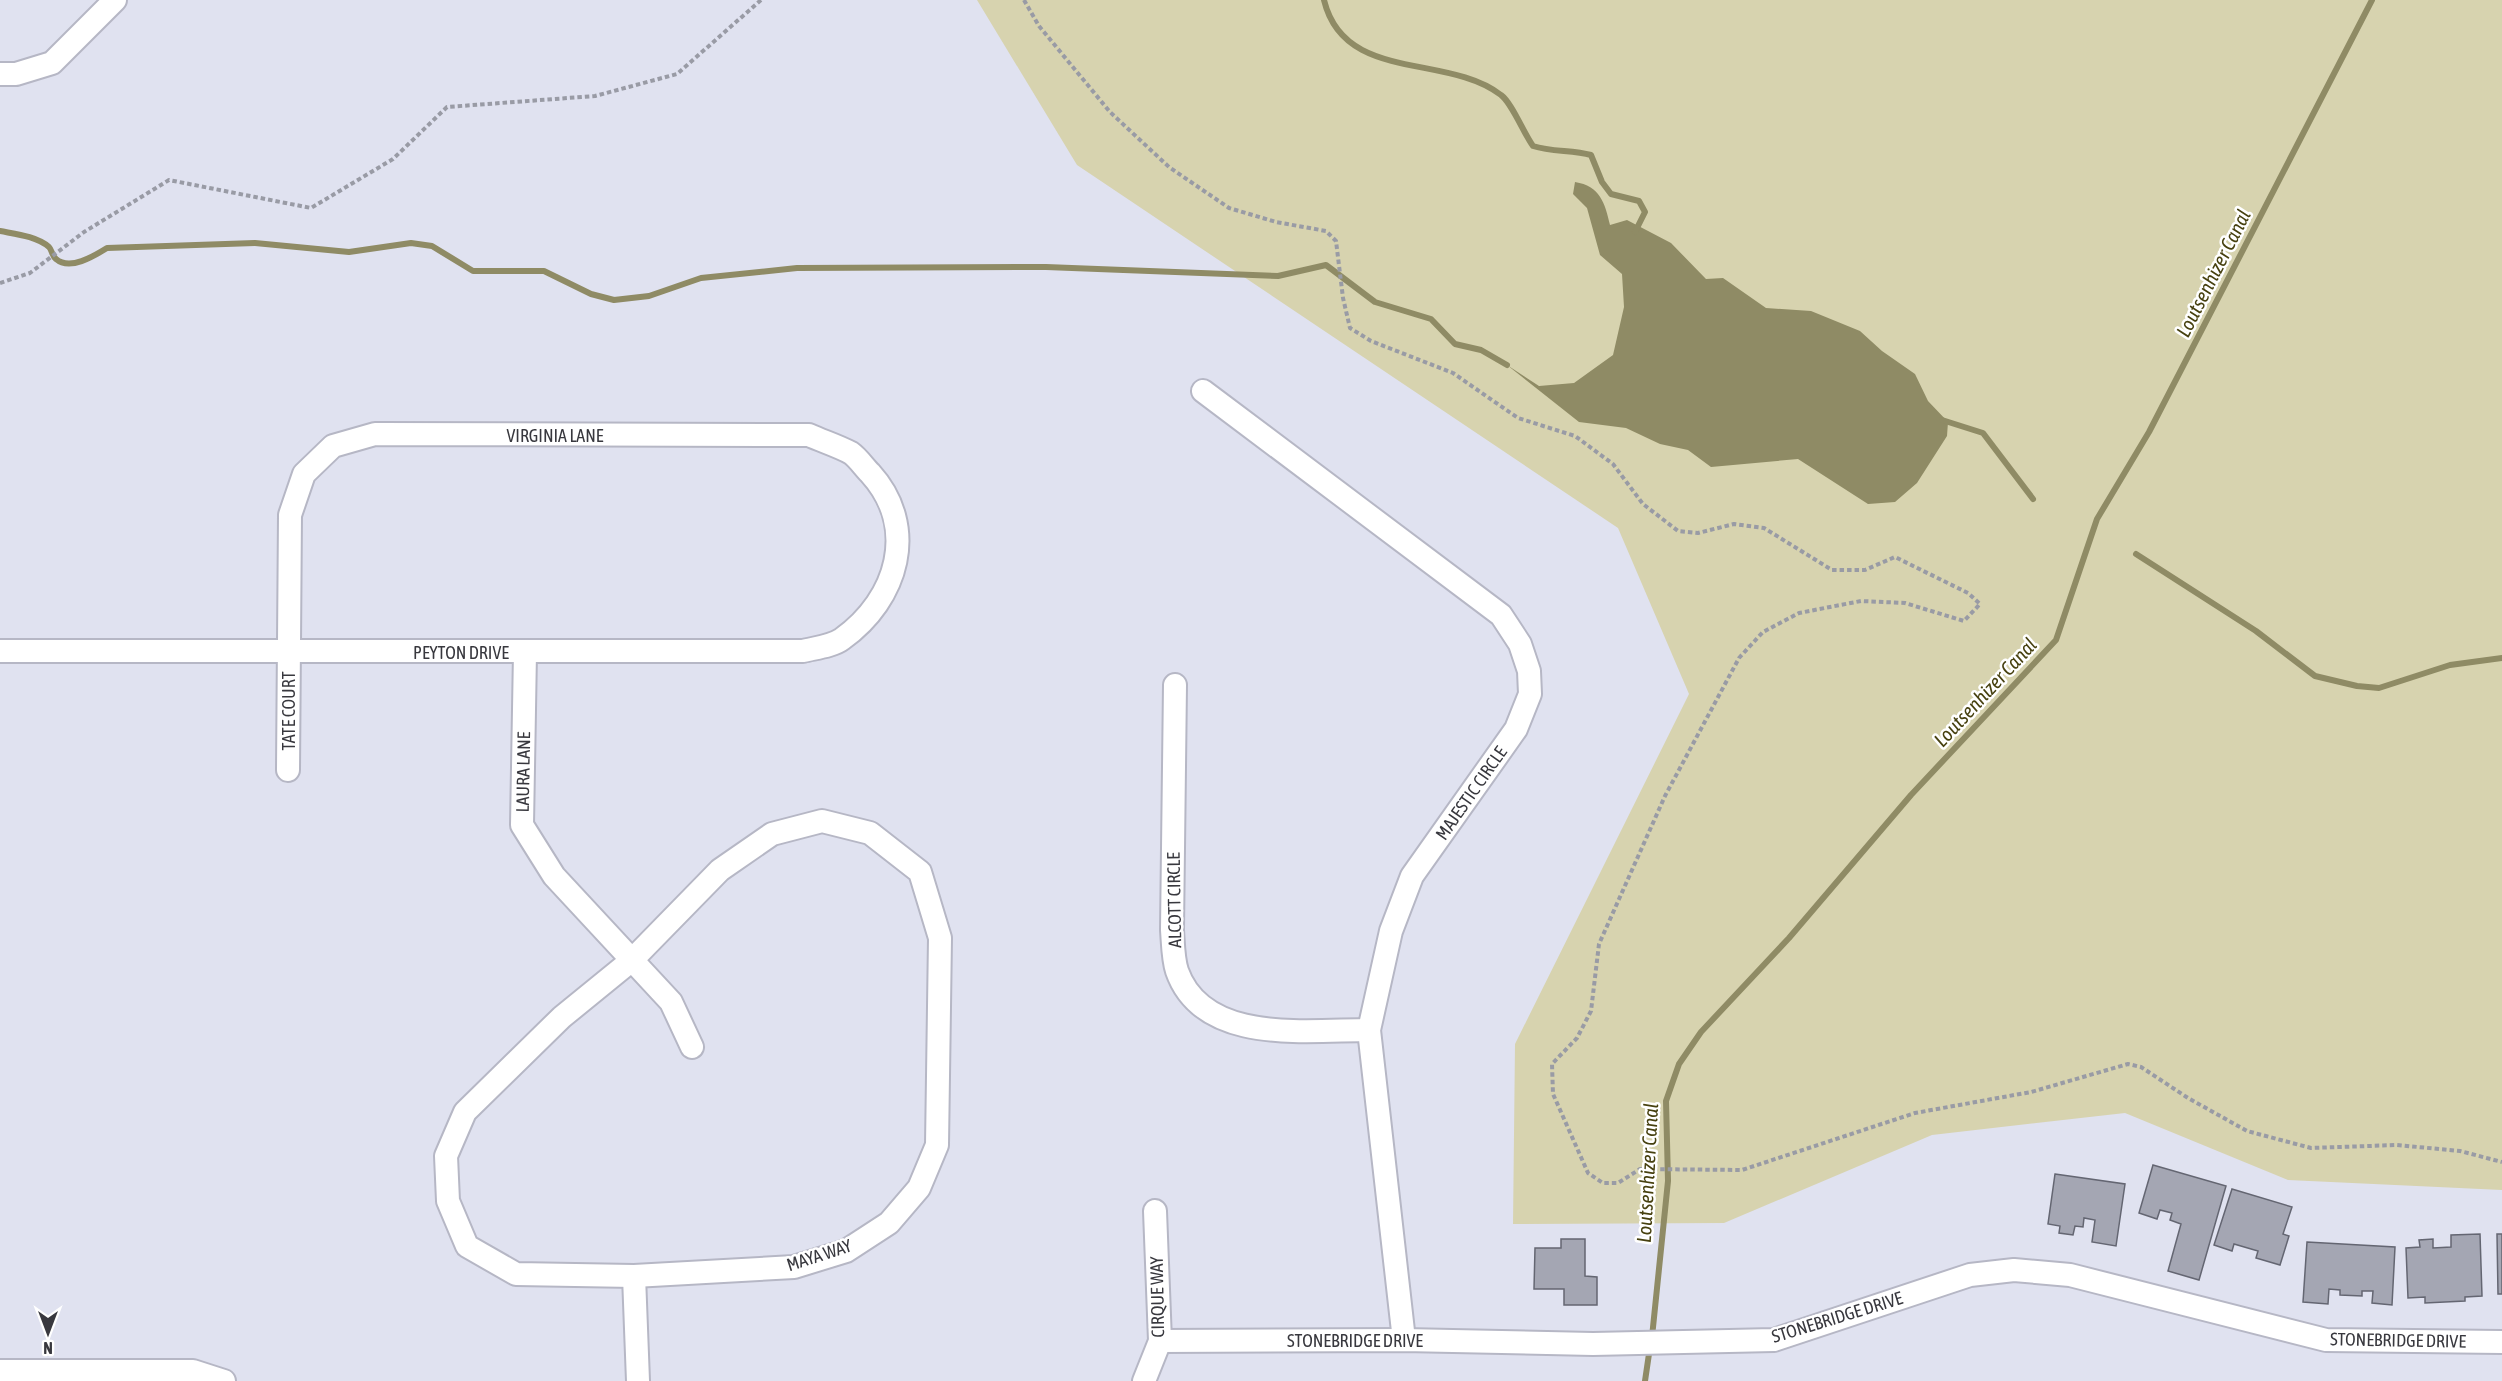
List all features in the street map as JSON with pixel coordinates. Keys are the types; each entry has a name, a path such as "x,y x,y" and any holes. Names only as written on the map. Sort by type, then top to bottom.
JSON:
{"street":[{"path":"0,74 16,74 52,63 115,0"},
{"name":"MAJESTIC CIRCLE","path":"1203,391 1501,615 1520,644 1529,671 1530,694 1516,729 1412,876 1391,931 1369,1030 1404,1340"},
{"name":"VIRGINIA LANE","path":"289,651 290,515 304,474 333,446 375,434 809,435 852,454 880,485 894,514 898,549 892,580"},
{"name":"PEYTON DRIVE","path":"0,651 803,651 841,640 871,613 892,580"},
{"name":"TATE COURT","path":"288,770 289,651"},
{"name":"LAURA LANE","path":"525,652 522,825 554,876 671,1002 692,1047"},
{"name":"ALCOTT CIRCLE","path":"1175,685 1172,930 1177,970 1190,994 1217,1017 1255,1029 1369,1030"},
{"name":"MAYA WAY","path":"822,821 870,833 920,872 940,938 937,1145 919,1188 889,1223 846,1251 794,1267 634,1276 516,1274 467,1246 447,1201 447,1156 465,1112 562,1017 632,960 720,870 772,834 822,821"},
{"name":"CIRQUE WAY","path":"1144,1381 1160,1341 1155,1211"},
{"name":"STONEBRIDGE DRIVE","path":"1160,1341 1404,1340 1593,1344 1774,1340 1970,1275 2014,1270 2070,1275 2326,1340 2502,1342"},
{"path":"634,1276 638,1381"},
{"path":"0,1371 70,1376 194,1371 224,1381"}],"path":[{"path":"0,283 30,273 84,232 169,180 311,208 393,159 447,107 595,96 677,74 761,0"},
{"path":"1024,0 1039,26 1110,112 1168,167 1229,208 1276,222 1326,231 1336,241 1343,298 1350,328 1371,341 1453,373 1518,418 1575,436 1613,464 1644,504 1678,531 1698,533 1734,524 1764,528 1832,570 1865,570 1895,557 1968,593 1980,604 1964,621 1905,603 1861,601 1799,614 1763,632 1739,658 1665,796 1599,944 1591,1011 1577,1038 1552,1064 1553,1094 1588,1173 1602,1183 1618,1183 1640,1169 1654,1167 1680,1170 1742,1170 1915,1113 2031,1092 2128,1064 2141,1067 2188,1098 2247,1131 2311,1148 2397,1145 2460,1150 2502,1162"}],"shaded area":[{"path":"977,0 2502,0 2502,1190 2288,1180 2125,1113 1932,1135 1724,1223 1513,1224 1515,1044 1689,694 1618,528 1077,165"},
{"path":"1575,182 1590,187 1596,192 1606,210 1610,225 1627,220 1671,243 1706,279 1723,278 1766,308 1811,311 1860,331 1882,351 1915,374 1928,401 1948,422 1947,436 1917,483 1895,502 1868,504 1798,459 1711,467 1688,450 1660,444 1626,428 1579,422 1507,365 1539,386 1574,383 1613,355 1624,307 1622,274 1600,255 1587,208 1573,194"}],"building":[{"path":"2153,1165 2226,1186 2199,1280 2168,1271 2181,1224 2170,1220 2172,1213 2160,1210 2157,1219 2139,1213"},
{"path":"2055,1174 2125,1184 2116,1246 2092,1242 2095,1220 2084,1218 2083,1227 2075,1226 2073,1235 2059,1233 2060,1226 2048,1224"},
{"path":"2232,1189 2292,1207 2283,1234 2289,1236 2280,1265 2256,1258 2258,1251 2234,1244 2232,1251 2214,1245"},
{"path":"2480,1234 2482,1296 2465,1297 2465,1301 2425,1303 2425,1297 2408,1298 2406,1248 2420,1247 2419,1240 2433,1239 2433,1248 2451,1247 2451,1235"},
{"path":"2497,1234 2502,1234 2502,1294 2498,1294"},
{"path":"1561,1239 1585,1239 1585,1276 1597,1277 1597,1305 1564,1305 1564,1289 1534,1289 1535,1248 1561,1248"},
{"path":"2307,1242 2395,1247 2392,1305 2372,1303 2373,1291 2362,1291 2362,1296 2340,1295 2340,1290 2329,1289 2328,1304 2303,1302"}],"waterway":[{"path":"1324,0 1335,26 1352,44 1400,63 1479,82 1505,99 1533,146 1591,155 1602,182 1611,194 1639,201 1645,212 1635,232"},
{"name":"Loutsenhizer Canal","path":"1652,1337 1668,1181 1666,1101 1679,1064 1701,1032 1789,938 1911,795 2056,640 2097,519 2149,432 2372,0"},
{"path":"0,231 38,240 49,247 56,259 68,263 82,261 107,248 255,243 349,252 411,243 432,246 473,271 544,271 591,294 614,300 649,296 701,278 797,268 1046,267 1278,276 1326,265 1375,302 1431,319 1455,344 1481,350 1507,365"},
{"path":"1942,420 1983,433 2033,499"},
{"path":"2136,554 2256,631 2315,676 2357,686 2379,688 2450,665 2502,658"},
{"name":"Loutsenhizer Canal","path":"1645,1381 1650,1347"}]}
